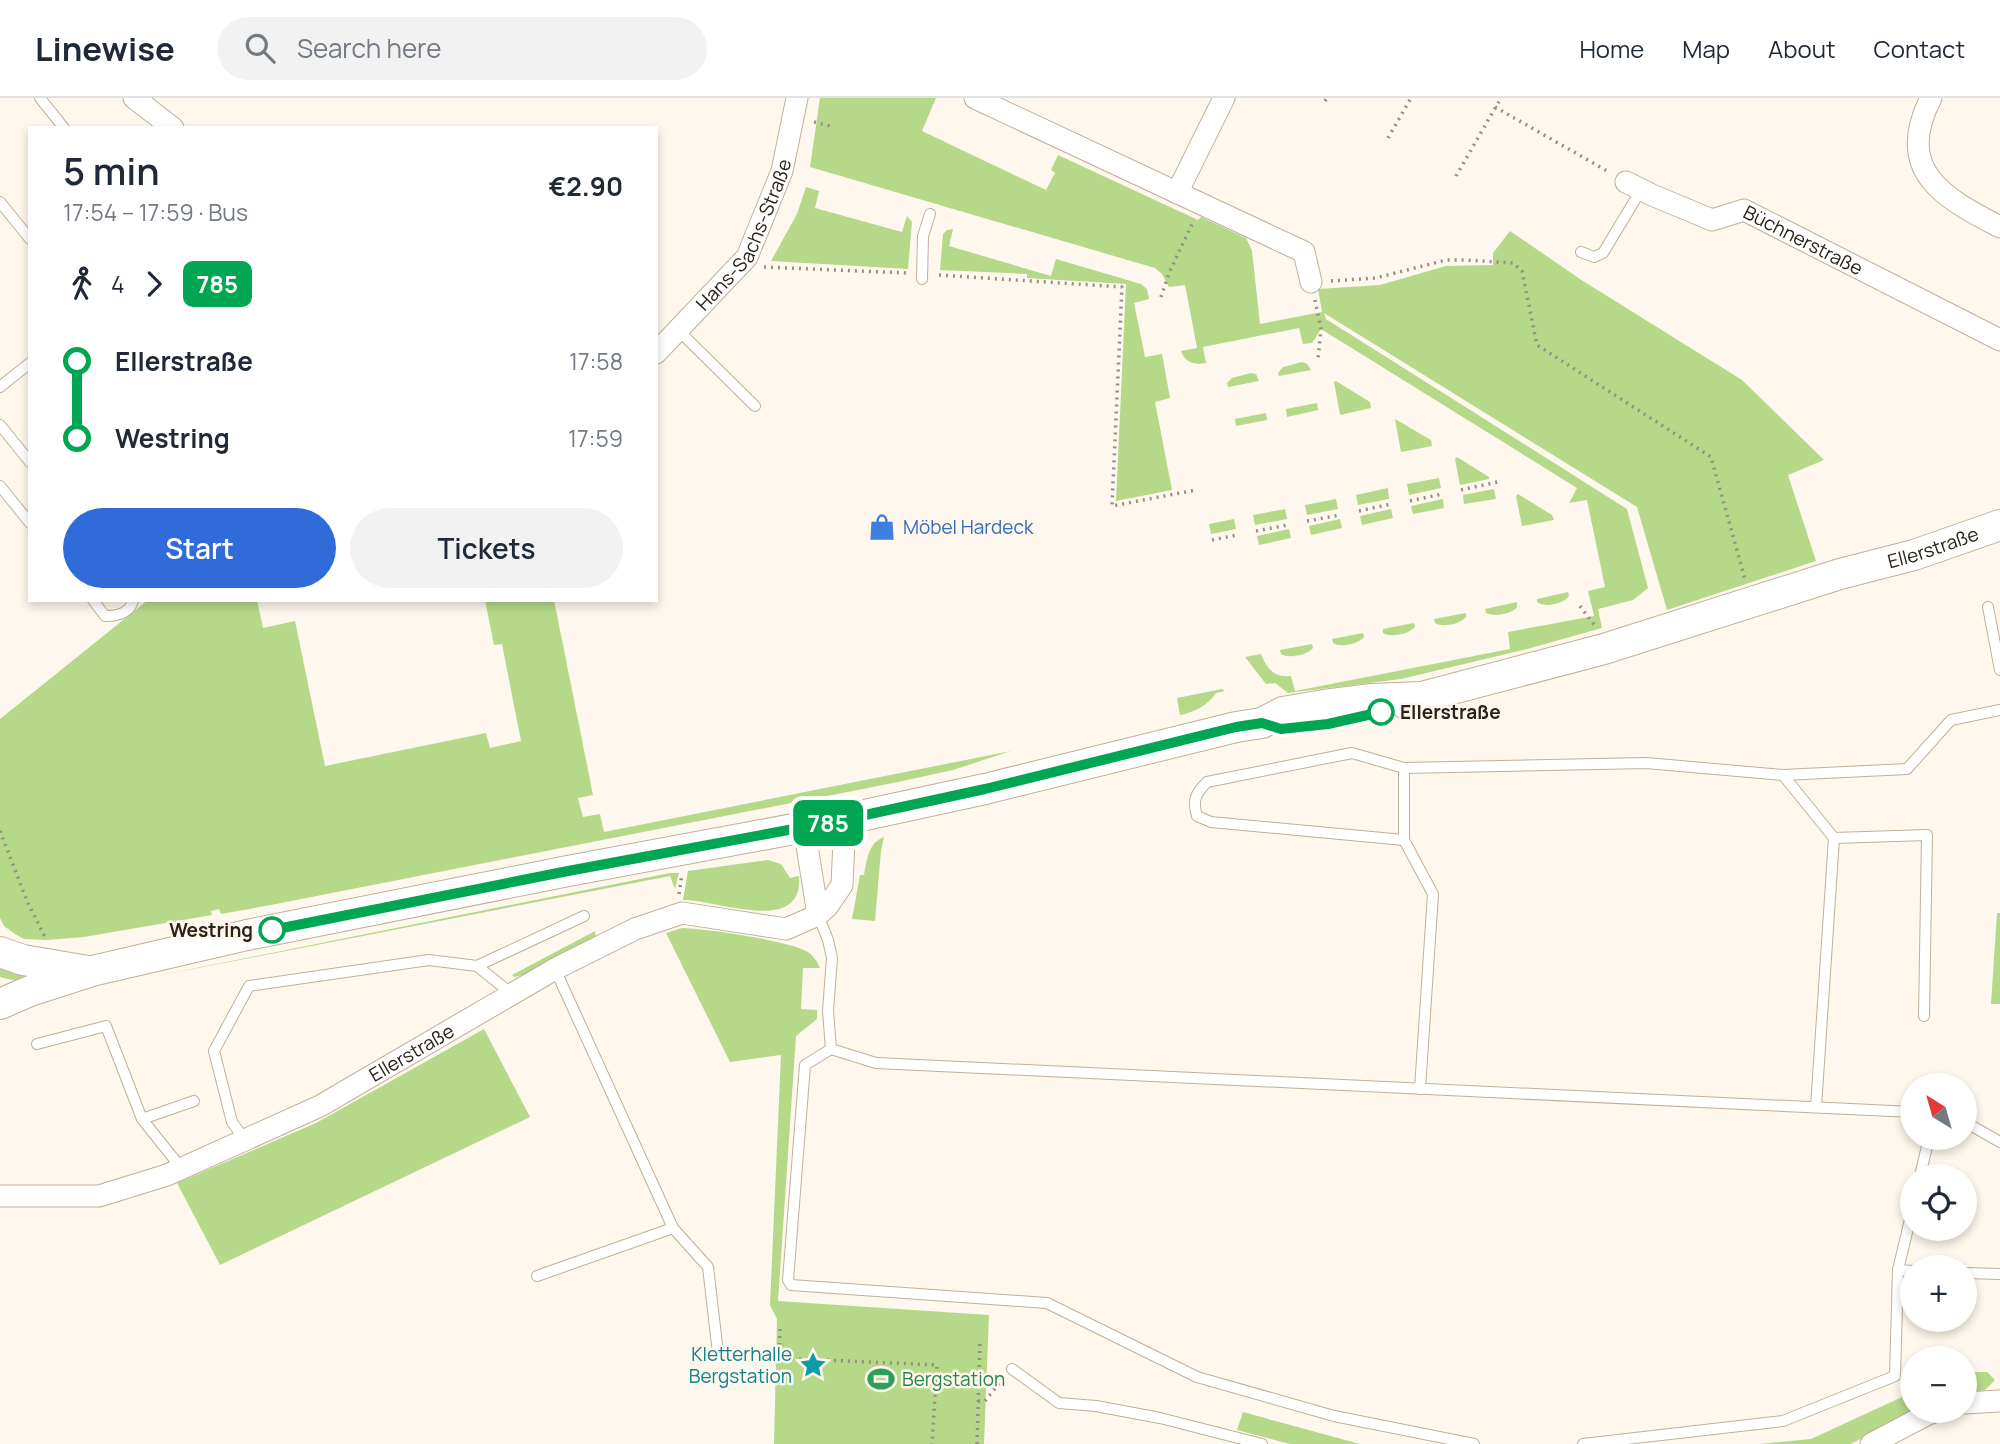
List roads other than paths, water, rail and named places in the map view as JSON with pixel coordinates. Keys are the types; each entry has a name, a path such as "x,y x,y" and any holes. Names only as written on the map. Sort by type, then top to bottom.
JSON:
{"main road":[{"name":"Ellerstraße","path":"0,1004 92,971 247,935 842,820 1262,723 1283,712 1372,699 1422,697 1604,649 1840,574 1914,555 2000,525"},
{"name":"Ellerstraße","path":"0,952 23,960 92,971"},
{"path":"0,984 30,992"}],"street":[{"path":"134,98 167,126"},
{"name":"Hans-Sachs-Straße","path":"658,351 747,257 782,171 797,98"},
{"path":"975,98 1304,252 1311,282"},
{"path":"1177,193 1224,98"},
{"path":"1931,98 1921,123 1918,145 1921,164 1936,188 1953,201 2000,227"},
{"name":"Büchnerstraße","path":"1633,186 1713,220 1744,210 2000,340"},
{"name":"Ellerstraße","path":"0,1196 99,1196 183,1168 320,1106 555,969 632,930 682,913 786,929 818,915 842,885 842,820"},
{"path":"804,827 818,915"},
{"path":"1977,1403 2000,1401"},
{"path":"1871,1444 1911,1423"}],"lane":[{"path":"40,98 62,126"},
{"path":"1581,252 1594,257 1603,253 1633,186"},
{"path":"0,202 28,237"},
{"path":"922,276 923,236 930,214"},
{"path":"678,330 755,406"},
{"path":"0,387 28,365"},
{"path":"0,425 28,460"},
{"path":"0,486 28,521"},
{"path":"94,602 105,616 119,616 132,607 133,602"},
{"path":"1988,607 2000,670"},
{"path":"1404,840 1210,822 1197,816 1193,805 1197,792 1207,782 1352,753 1404,768 1646,763 1783,775 1907,769 1951,720 2000,710"},
{"path":"1404,768 1404,840 1433,894 1420,1089"},
{"path":"1783,775 1834,838 1816,1107"},
{"path":"1834,838 1927,835 1924,1016"},
{"path":"818,915 832,958 828,1011 831,1049"},
{"path":"477,966 584,916"},
{"path":"245,1140 232,1122 214,1051 249,986 429,960 477,966 512,994"},
{"path":"555,969 673,1228 708,1267 718,1353"},
{"path":"37,1044 106,1026 142,1119 183,1168"},
{"path":"1474,1444 1334,1416 1196,1377 1047,1303 791,1285 788,1280 805,1065 831,1049 876,1063 1900,1111"},
{"path":"142,1119 194,1101"},
{"path":"1978,1129 2000,1142"},
{"path":"537,1276 673,1228"},
{"path":"1583,1444 1783,1421 1895,1376 1898,1270 1905,1241"},
{"path":"1977,1273 2000,1274"},
{"path":"1012,1369 1059,1403 1096,1406 1160,1418 1262,1444"}],"place":[{"name":"Möbel Hardeck","path":"882,527"},
{"name":"Ellerstraße","path":"1381,712"},
{"name":"Westring","path":"272,930"},
{"name":"Kletterhalle Bergstation","path":"813,1365"},
{"name":"Bergstation","path":"881,1379"}]}
